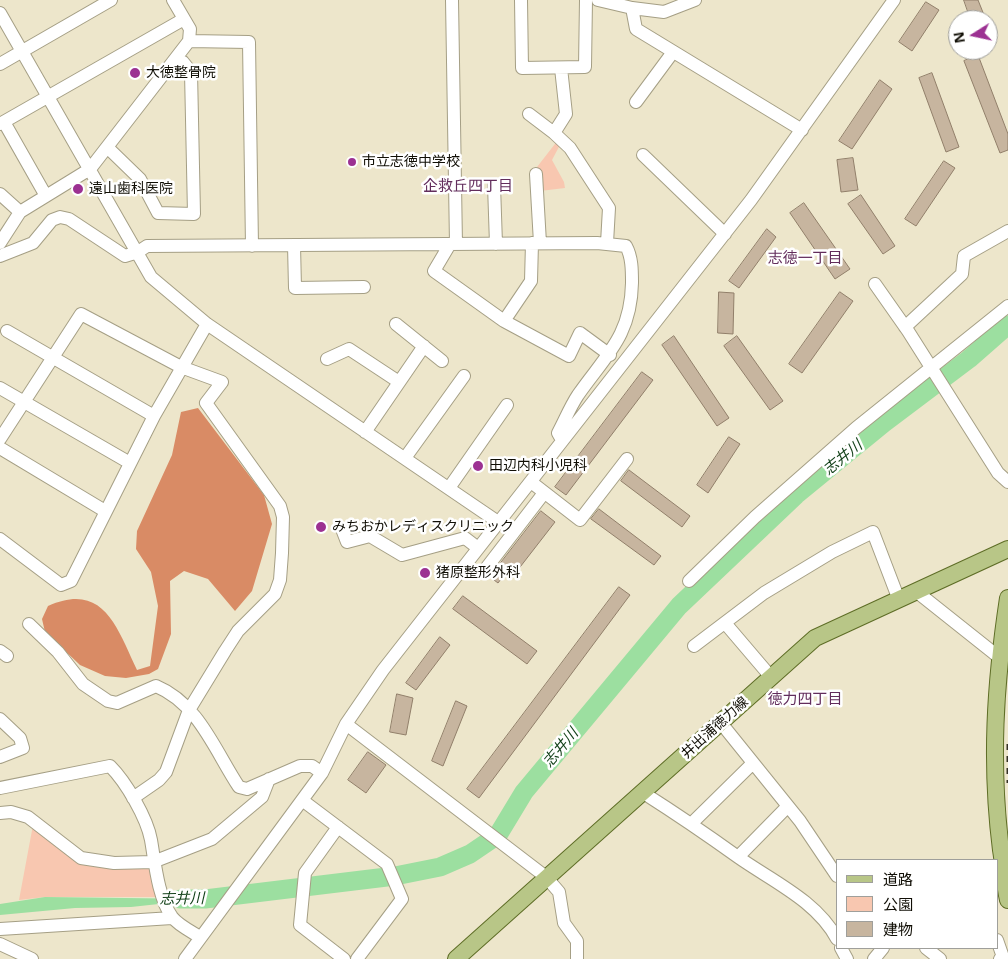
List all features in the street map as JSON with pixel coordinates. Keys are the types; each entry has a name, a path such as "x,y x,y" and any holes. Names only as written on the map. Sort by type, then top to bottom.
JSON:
{"main road":[{"name":"井出浦徳力線","path":"456,959 815,638 1008,548"},
{"path":"1005,894 994,786 994,727 1008,598"}],"street":[{"path":"0,64 111,0"},
{"path":"0,243 20,212 90,169 189,41 190,29 173,0"},
{"path":"452,0 453,244 434,272 504,321 569,356 580,333 610,355"},
{"path":"521,0 522,68 585,67 586,0"},
{"path":"598,0 632,8 664,12 695,0"},
{"path":"185,959 322,773 346,724 384,670 725,234 802,130 888,3"},
{"path":"632,8 636,29 802,130"},
{"path":"0,13 151,277 207,324 498,522"},
{"path":"46,196 2,123 184,19"},
{"path":"189,41 249,42 252,246"},
{"path":"636,102 673,52"},
{"path":"107,147 140,179 158,213 194,214 190,72 183,62 176,59"},
{"path":"554,133 566,114 561,68"},
{"path":"529,114 570,148 608,208 608,243"},
{"path":"643,155 725,234"},
{"path":"504,321 532,281 536,243 536,174"},
{"path":"494,184 496,244"},
{"path":"0,194 20,212"},
{"path":"0,256 33,243 52,220 60,217 68,219 126,256 138,252 147,246 608,243 626,246 630,256 632,273 631,300 625,326 610,355 577,396 558,433 562,440"},
{"path":"905,327 962,274 964,256 1008,231"},
{"path":"294,245 295,288 364,287"},
{"path":"875,284 931,366 998,474 1008,482"},
{"path":"689,581 755,517 827,453 931,366 1008,306"},
{"path":"0,438 81,314 181,367 222,382 206,403 280,506 283,517 282,553 280,580 275,594 238,631 189,710 166,772 159,780 133,798"},
{"path":"0,539 61,585 71,580 154,416 207,324"},
{"path":"396,324 442,361"},
{"path":"7,331 154,416"},
{"path":"365,432 424,346"},
{"path":"327,359 349,349 399,382"},
{"path":"405,458 464,376"},
{"path":"0,388 130,463"},
{"path":"448,488 506,405"},
{"path":"0,448 105,511"},
{"path":"531,482 580,520 627,459"},
{"path":"484,571 544,492"},
{"path":"342,529 347,542 370,536 402,555 465,538 478,548"},
{"path":"694,646 764,593 832,552 873,532 898,600"},
{"path":"917,592 1000,658"},
{"path":"725,623 771,677"},
{"path":"29,624 58,652 83,684 108,701 117,703 156,686 166,690 199,720 239,787 247,789 300,766 312,766 322,773"},
{"path":"0,719 20,738 23,748 0,757"},
{"path":"721,723 788,806 836,875"},
{"path":"346,724 546,877 559,892 564,923 577,941 577,959"},
{"path":"692,823 753,763"},
{"path":"0,788 110,766 133,798 151,838 153,862 159,885 172,918 200,937"},
{"path":"0,813 11,812 28,817 81,858 114,863 153,862 212,840 262,797 269,779"},
{"path":"642,792 692,823 738,857 803,900 830,927 836,937"},
{"path":"302,800 387,864 402,899 357,959"},
{"path":"738,857 788,806"},
{"path":"338,827 305,873 300,925 344,959"},
{"path":"0,929 172,918"},
{"path":"0,944 32,959"},
{"path":"998,944 1002,958"},
{"path":"874,959 882,949"},
{"path":"927,949 940,959"}],"green space":[{"path":"558,140 561,143 552,160 564,182 565,188 540,191 537,167"},
{"path":"33,825 75,858 151,866 159,897 45,897 19,900"}],"shaded area":[{"path":"198,408 264,495 272,524 252,591 235,611 208,579 184,571 170,581 171,634 158,669 149,674 126,678 105,676 80,665 45,632 42,619 48,606 67,600 83,600 95,604 106,613 115,625 137,670 150,666 158,606 151,572 136,549 137,531 172,455 181,412"}],"water":[{"path":"45,897 205,899 131,907 75,908 0,915 0,904"}],"building":[{"path":"964,0 978,0 982,10 968,10"},
{"path":"926,2 939,10 912,51 899,42"},
{"path":"980,60 1008,134 1008,150 1000,153 964,61"},
{"path":"932,73 959,147 946,152 919,78"},
{"path":"880,80 892,89 852,149 839,141"},
{"path":"853,158 858,190 841,192 837,160"},
{"path":"944,161 955,168 916,226 905,219"},
{"path":"861,195 895,246 883,254 848,204"},
{"path":"804,203 850,269 835,279 790,213"},
{"path":"767,229 776,237 739,288 729,281"},
{"path":"719,292 734,293 733,334 718,333"},
{"path":"840,292 853,301 802,373 789,364"},
{"path":"674,336 729,418 717,426 662,345"},
{"path":"737,336 783,401 770,410 724,346"},
{"path":"642,372 653,380 566,495 555,487"},
{"path":"729,437 740,444 708,493 697,485"},
{"path":"629,470 690,516 682,527 621,481"},
{"path":"599,509 661,556 654,565 591,519"},
{"path":"541,511 555,522 510,580 504,575 498,583 490,577"},
{"path":"619,587 630,595 479,798 467,789"},
{"path":"463,596 537,651 527,664 453,609"},
{"path":"440,637 450,645 416,690 406,683"},
{"path":"397,694 413,698 406,735 390,732"},
{"path":"456,701 467,706 443,766 432,761"},
{"path":"368,752 386,765 366,793 348,780"}],"waterway":[{"name":"志井川","path":"180,899 205,899 395,876 440,867 470,854 498,835 524,792 679,606 796,495 884,423 969,359 1008,325"}],"railway":[{"path":"1008,744 1008,783"}],"place":[{"name":"大徳整骨院","path":"135,73"},
{"name":"市立志徳中学校","path":"352,162"},
{"name":"遠山歯科医院","path":"78,189"},
{"name":"田辺内科小児科","path":"478,466"},
{"name":"みちおかレディスクリニック","path":"321,527"},
{"name":"猪原整形外科","path":"425,573"}],"district":[{"name":"企救丘四丁目","path":"468,187"},
{"name":"志徳一丁目","path":"805,259"},
{"name":"徳力四丁目","path":"805,700"}]}
